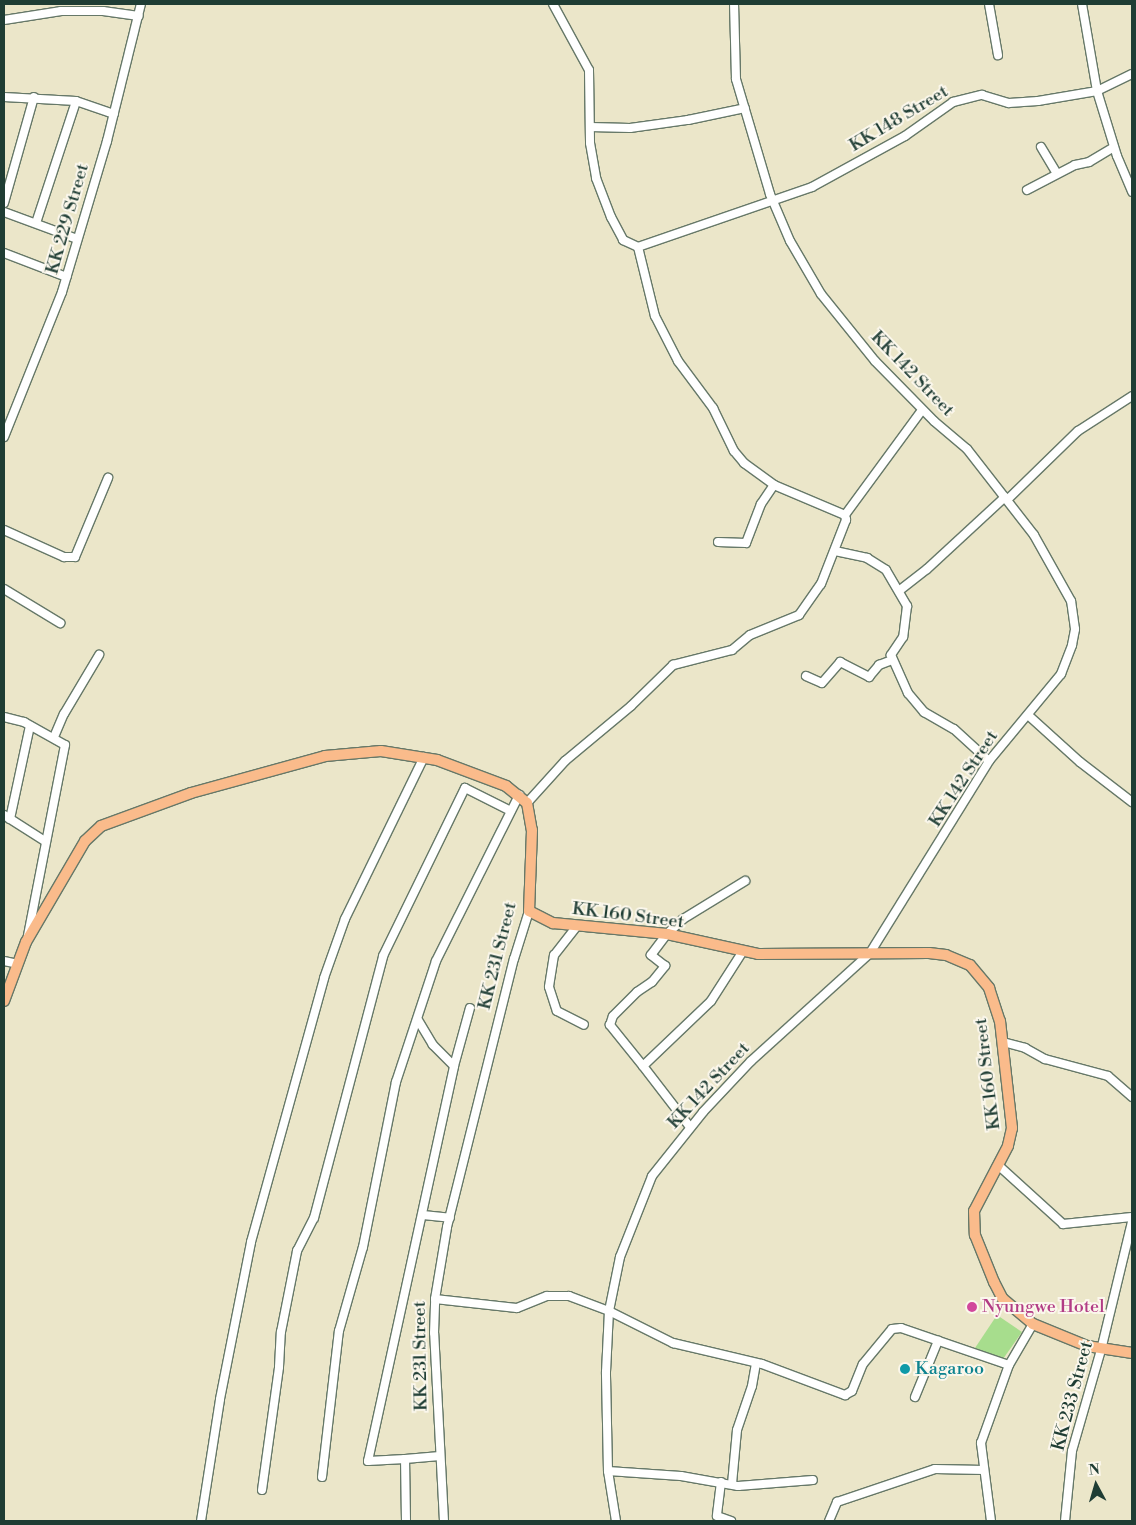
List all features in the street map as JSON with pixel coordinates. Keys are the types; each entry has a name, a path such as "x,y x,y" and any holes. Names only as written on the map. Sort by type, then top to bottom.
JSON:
{"main road":[{"path":"4,1001 26,942 85,841 101,826 183,796 325,756 381,752 424,758 506,786 527,803"},
{"name":"KK 231 Street","path":"527,803 532,830 529,911"},
{"name":"KK 160 Street","path":"529,911 553,923 667,934 743,951 786,956 929,953 946,954 966,962 989,988 1000,1022 1012,1128 1012,1138 977,1201 975,1235 1002,1298 1033,1324 1101,1350 1132,1352"}],"street":[{"name":"KK 229 Street","path":"4,437 67,277 114,114 141,4"},
{"path":"552,4 589,70 590,127 596,178 611,217 626,243 638,247 655,316 678,361 713,408 734,451 744,462 774,485 821,507 845,514"},
{"name":"KK 142 Street","path":"616,1521 608,1471 606,1372 609,1311 620,1257 641,1199 652,1176 690,1127 784,1030 834,989 870,954 989,761 1061,674 1072,645 1074,613 1072,601 1044,550 967,449 922,410 875,361 821,294 773,203 745,108 735,66 734,4"},
{"path":"989,4 998,55"},
{"path":"1082,4 1097,91 1114,147 1132,192"},
{"path":"4,20 61,11 103,11 139,16"},
{"name":"KK 148 Street","path":"638,247 773,203 830,178 865,155 905,136 953,102 982,95 1001,102 1022,103 1097,91 1132,74"},
{"path":"4,97 34,97 76,101 114,114"},
{"path":"4,203 34,97"},
{"path":"36,222 76,101"},
{"path":"590,127 630,128 688,120 745,108"},
{"path":"1041,147 1057,174"},
{"path":"1027,190 1057,174 1090,162 1114,147"},
{"path":"4,212 36,222 78,239"},
{"path":"4,253 67,277"},
{"path":"900,590 927,569 1078,431 1132,396"},
{"path":"527,803 565,761 631,706 673,665 732,650 750,635 799,615 821,584 835,551 845,514 922,410"},
{"path":"4,530 64,557 75,557 108,478"},
{"path":"718,542 746,543 761,504 774,485"},
{"path":"835,551 867,558 882,566 900,590 908,611 903,637 892,653 892,660 908,693 924,712 954,729 989,761"},
{"path":"4,589 60,623"},
{"path":"54,737 64,714 99,656"},
{"path":"806,676 822,683 840,662 869,677 878,665 892,660"},
{"path":"1028,715 1080,762 1132,802"},
{"path":"4,717 54,737 65,745 26,942"},
{"path":"30,726 7,817 45,842"},
{"path":"201,1521 220,1399 251,1242 324,978 345,918 424,758"},
{"path":"262,1490 279,1367 281,1332 297,1252 314,1218 383,956 465,788 511,810"},
{"path":"322,1477 339,1331 363,1247 396,1082 436,961 519,795"},
{"path":"690,1127 610,1025 613,1016 652,982 665,966 652,955 667,934 683,919 745,881"},
{"name":"KK 231 Street","path":"444,1521 435,1299 450,1218 514,959 529,911"},
{"path":"578,926 552,961 549,987 557,1011 584,1025"},
{"path":"643,1066 711,1001 743,951"},
{"path":"4,961 18,964"},
{"path":"440,1456 368,1461 454,1066 470,1008"},
{"path":"418,1020 433,1045 454,1066"},
{"path":"1003,1042 1026,1048 1045,1059 1108,1076 1132,1097"},
{"path":"998,1165 1063,1224 1132,1217"},
{"path":"423,1215 450,1218"},
{"name":"KK 233 Street","path":"1065,1521 1072,1451 1101,1350 1132,1222"},
{"path":"435,1299 517,1308 560,1294 609,1311 673,1343 756,1362 845,1395 852,1391 864,1364 892,1329 901,1328 1009,1365"},
{"path":"991,1521 984,1470 982,1437 1009,1365 1033,1324"},
{"path":"915,1397 938,1341"},
{"path":"732,1484 737,1430 752,1386 756,1362"},
{"path":"405,1459 406,1521"},
{"path":"829,1521 837,1502 935,1469 984,1470"},
{"path":"608,1471 732,1484 813,1480"},
{"path":"721,1482 717,1516 732,1521"}],"green space":[{"path":"997,1315 1022,1332 1003,1359 975,1348"}],"place":[{"name":"Nyungwe Hotel","path":"972,1307"},
{"name":"Kagaroo","path":"905,1369"}]}
